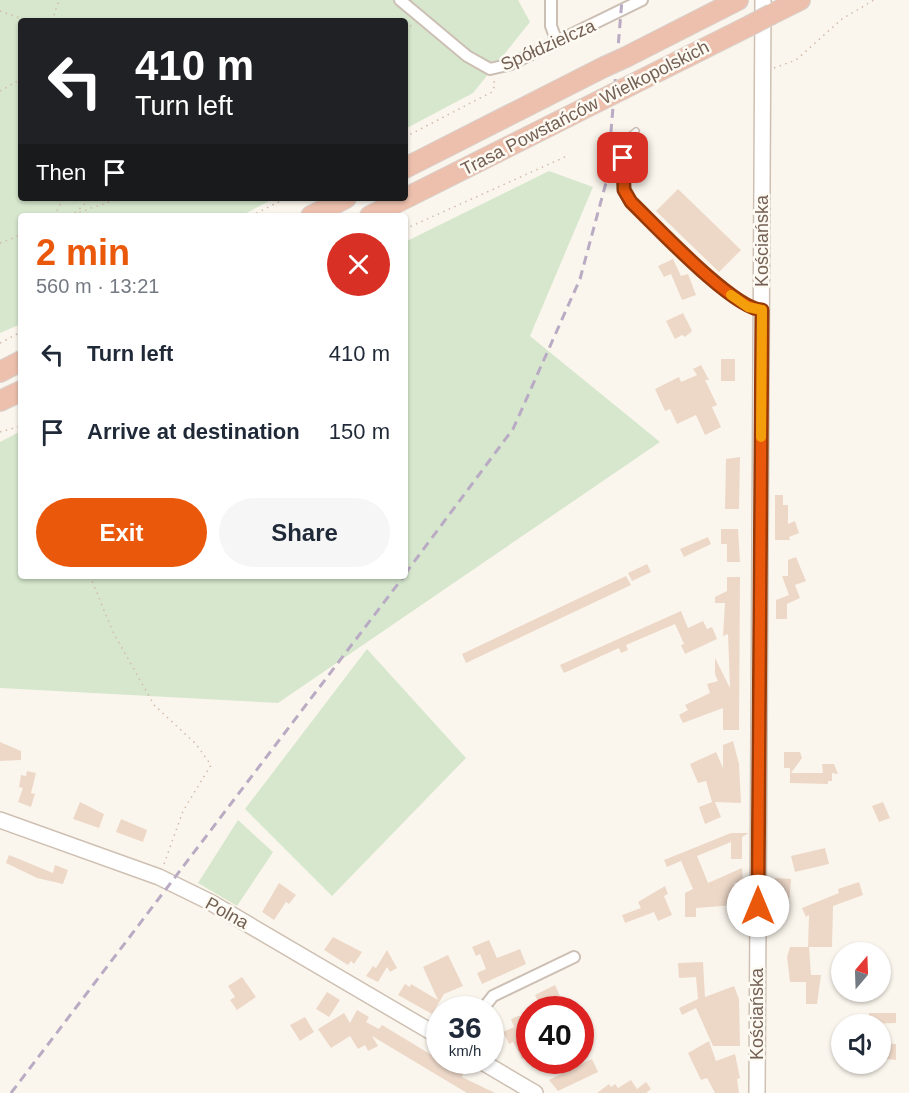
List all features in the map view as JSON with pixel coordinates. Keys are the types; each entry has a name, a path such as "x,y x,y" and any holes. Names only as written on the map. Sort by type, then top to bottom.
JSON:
{"highway":[{"name":"Trasa Powstańców Wielkopolskich","path":"408,166 738,0"},
{"name":"Trasa Powstańców Wielkopolskich","path":"408,197 748,26 768,7 800,0"},
{"path":"317,213 340,201"},
{"name":"Trasa Powstańców Wielkopolskich","path":"376,213 400,201"},
{"path":"0,372 18,363"},
{"path":"0,401 18,392"}],"street":[{"name":"Spółdzielcza","path":"400,0 467,56 490,69 511,63 642,0"},
{"path":"551,0 551,26 557,42"},
{"name":"Kościańska","path":"757,1093 763,67 768,7"},
{"name":"Polna","path":"0,820 159,877 210,902 426,1029"},
{"path":"493,996 574,957"},
{"path":"503,1074 535,1093"}],"lane":[{"path":"636,131 625,140 623,158 624,190 631,202 725,290 748,307 762,310"}],"path":[{"path":"53,18 59,0"},
{"path":"763,67 775,68 796,60 842,19 874,0"},
{"path":"0,10 20,18"},
{"path":"408,135 492,92 495,85 490,69"},
{"path":"0,91 18,81"},
{"path":"408,228 567,156"},
{"path":"74,213 88,201"},
{"path":"74,213 112,201"},
{"path":"257,213 280,201"},
{"path":"0,243 18,236"},
{"path":"0,343 18,334"},
{"path":"0,432 18,427"},
{"path":"91,579 113,632 154,705 196,744 211,765 183,811 159,877"}],"green space":[{"path":"0,0 518,0 530,22 473,93 408,127 408,18 18,18 18,201 269,201 247,213 18,213 18,325 0,333"},
{"path":"549,171 593,187 530,336 660,442 278,703 0,688 0,442 18,433 18,579 408,579 408,241"},
{"path":"367,649 466,758 332,896 245,809"},
{"path":"238,820 273,852 237,906 198,883"}],"building":[{"path":"678,189 741,250 719,272 656,211"},
{"path":"673,259 681,276 688,274 696,295 682,300 671,274 664,277 658,266"},
{"path":"683,313 692,331 685,337 682,335 675,339 666,321"},
{"path":"721,359 735,359 735,381 721,381"},
{"path":"701,365 709,380 705,380 717,405 712,407 721,427 705,435 696,415 677,424 670,409 665,411 655,389 679,377 681,382 697,375 693,369"},
{"path":"740,457 739,509 725,509 726,459"},
{"path":"775,495 783,495 783,505 788,505 788,524 795,521 799,533 789,537 790,540 775,540"},
{"path":"721,529 738,529 740,562 727,562 727,544 721,544"},
{"path":"708,537 711,544 684,557 680,549"},
{"path":"796,557 806,581 795,585 800,598 787,604 787,619 776,619 776,600 789,595 782,576 788,576 788,560"},
{"path":"647,564 651,572 632,581 628,573"},
{"path":"626,576 631,585 466,663 462,654"},
{"path":"727,577 740,577 739,730 723,730 723,708 683,723 679,715 688,710 685,705 710,693 707,684 718,681 715,674 715,658 730,688 728,634 723,636 725,603 715,603 715,597 727,591"},
{"path":"681,611 688,628 703,621 707,629 712,627 717,639 685,654 681,645 684,644 675,624 626,645 628,650 621,653 619,648 564,673 560,665"},
{"path":"733,741 739,764 741,803 715,802 721,817 705,824 699,807 712,802 706,781 698,783 690,764 716,752 723,768 723,745"},
{"path":"0,742 21,751 21,760 0,761"},
{"path":"784,752 800,752 802,758 791,773 823,773 822,764 834,764 838,774 832,773 832,781 828,781 828,784 790,783 790,768 784,768"},
{"path":"27,771 36,773 31,793 35,794 31,807 18,802 23,788 19,787 21,775 26,776"},
{"path":"80,802 104,814 99,828 73,819"},
{"path":"883,802 890,818 879,822 872,806"},
{"path":"121,819 147,830 143,842 116,832"},
{"path":"731,833 749,833 742,837 742,859 731,859 731,842 697,856 708,883 742,868 743,882 734,883 735,905 696,908 696,917 685,917 685,893 693,889 681,861 667,867 664,860"},
{"path":"825,848 829,864 795,872 791,856"},
{"path":"9,855 53,873 55,865 68,870 63,884 37,878 6,863"},
{"path":"775,878 791,879 788,916 774,914"},
{"path":"859,882 863,895 833,906 831,947 808,947 809,915 806,917 802,908 839,893 838,889"},
{"path":"279,883 296,895 289,904 286,902 274,920 262,912"},
{"path":"665,886 668,894 664,896 672,915 658,921 654,912 625,923 622,915 641,908 638,902"},
{"path":"333,937 362,952 354,964 351,961 348,965 324,950"},
{"path":"489,940 497,958 520,949 526,964 482,984 477,973 486,969 480,954 476,956 472,947"},
{"path":"790,947 809,947 811,975 821,975 817,1004 806,1004 806,982 790,982 787,957"},
{"path":"387,950 397,968 390,972 387,967 378,982 366,976 373,966 376,968"},
{"path":"448,955 463,986 443,996 436,996 423,967"},
{"path":"703,962 705,997 734,986 739,999 740,1046 713,1046 696,1008 682,1015 679,1008 698,999 696,977 679,978 678,963"},
{"path":"242,977 256,997 237,1010 230,1000 235,997 228,986"},
{"path":"405,984 410,987 411,984 431,996 426,996 426,1011 398,995"},
{"path":"555,985 560,996 535,996"},
{"path":"327,992 340,1000 329,1017 316,1009"},
{"path":"357,1010 369,1017 366,1022 379,1029 382,1025 426,1052 426,1068 372,1036 378,1046 368,1051 365,1045 358,1049 350,1036 331,1048 318,1029 344,1013 350,1023"},
{"path":"896,1013 896,1023 891,1023 891,1014 869,1014"},
{"path":"305,1017 314,1032 300,1041 290,1025"},
{"path":"516,1017 516,1048 513,1042 509,1044 504,1034 504,1032 514,1027 511,1019"},
{"path":"709,1041 716,1061 735,1054 740,1078 737,1079 739,1093 715,1093 707,1078 701,1080 688,1053"},
{"path":"891,1044 896,1044 896,1060 891,1060"},
{"path":"435,1074 463,1074 462,1077 495,1093 467,1093"},
{"path":"561,1074 594,1074 558,1091 549,1080"},
{"path":"631,1080 637,1089 646,1082 651,1089 646,1093 597,1093 609,1084 611,1087 615,1084 618,1088"}],"railway":[{"path":"408,570 513,429 580,279 607,179 622,0"},
{"path":"11,1093 402,579"}],"slow traffic":[{"path":"731,295 748,307 762,310 761,437"}],"route":[{"path":"623,158 624,190 631,202 725,290 748,307 762,310 758,906"}]}
